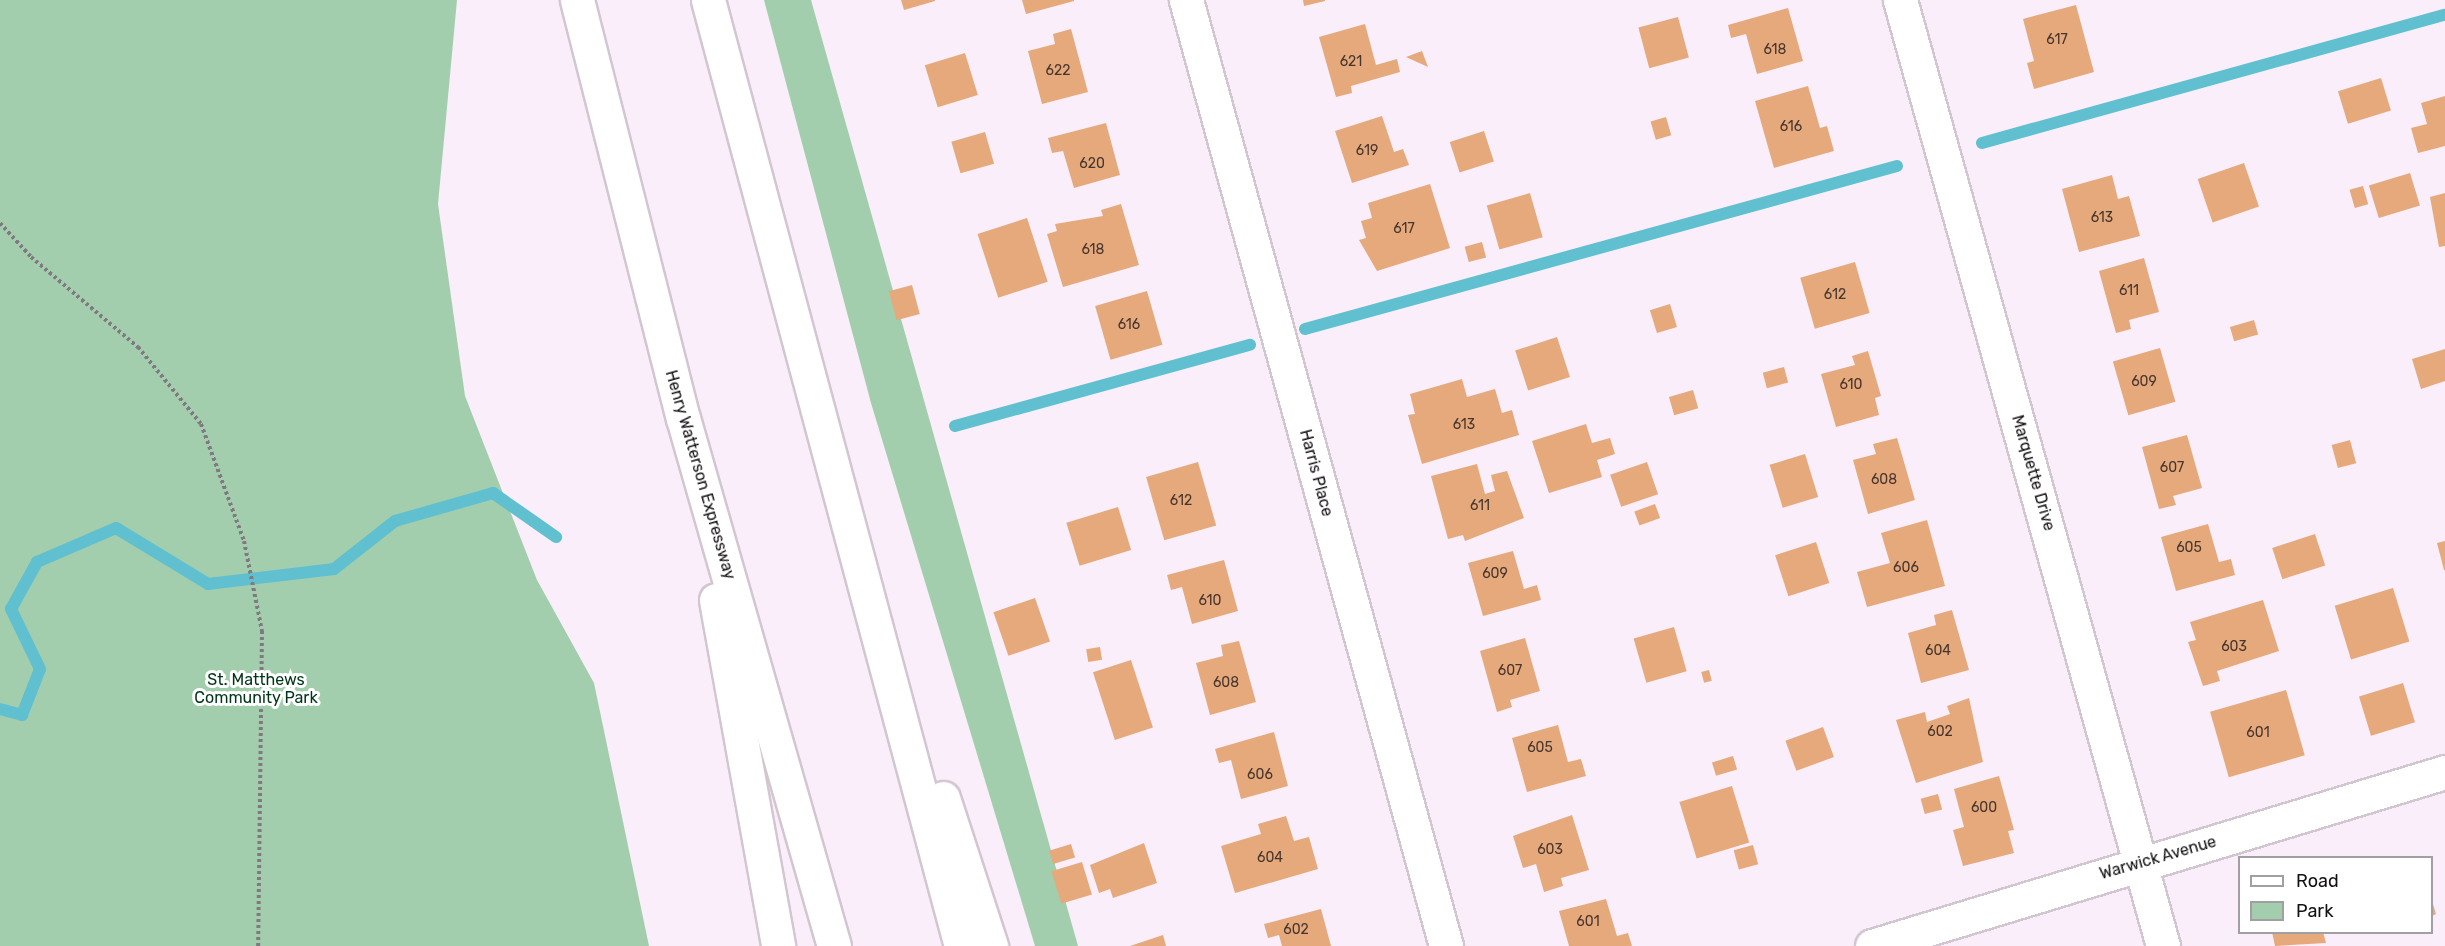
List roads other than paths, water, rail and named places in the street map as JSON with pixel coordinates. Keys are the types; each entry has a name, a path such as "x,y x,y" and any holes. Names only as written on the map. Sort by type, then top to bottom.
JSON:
{"main road":[{"name":"Henry Watterson Expressway","path":"577,0 682,418 834,946"},
{"path":"708,0 834,459 961,946"},
{"name":"Harris Place","path":"1186,0 1446,946"},
{"name":"Marquette Drive","path":"1900,0 2142,863 2163,946"},
{"path":"682,418 778,946"},
{"path":"834,459 991,946"},
{"name":"Warwick Avenue","path":"1872,946 2445,772"}],"waterway":[{"path":"1982,143 2445,15"},
{"path":"1305,329 1897,166"},
{"path":"955,426 1250,345"},
{"path":"0,709 22,715 40,669 11,609 37,562 116,528 208,584 334,569 395,521 493,493 556,537"}],"park label":[{"name":"St. Matthews Community Park","path":"256,689"}]}
